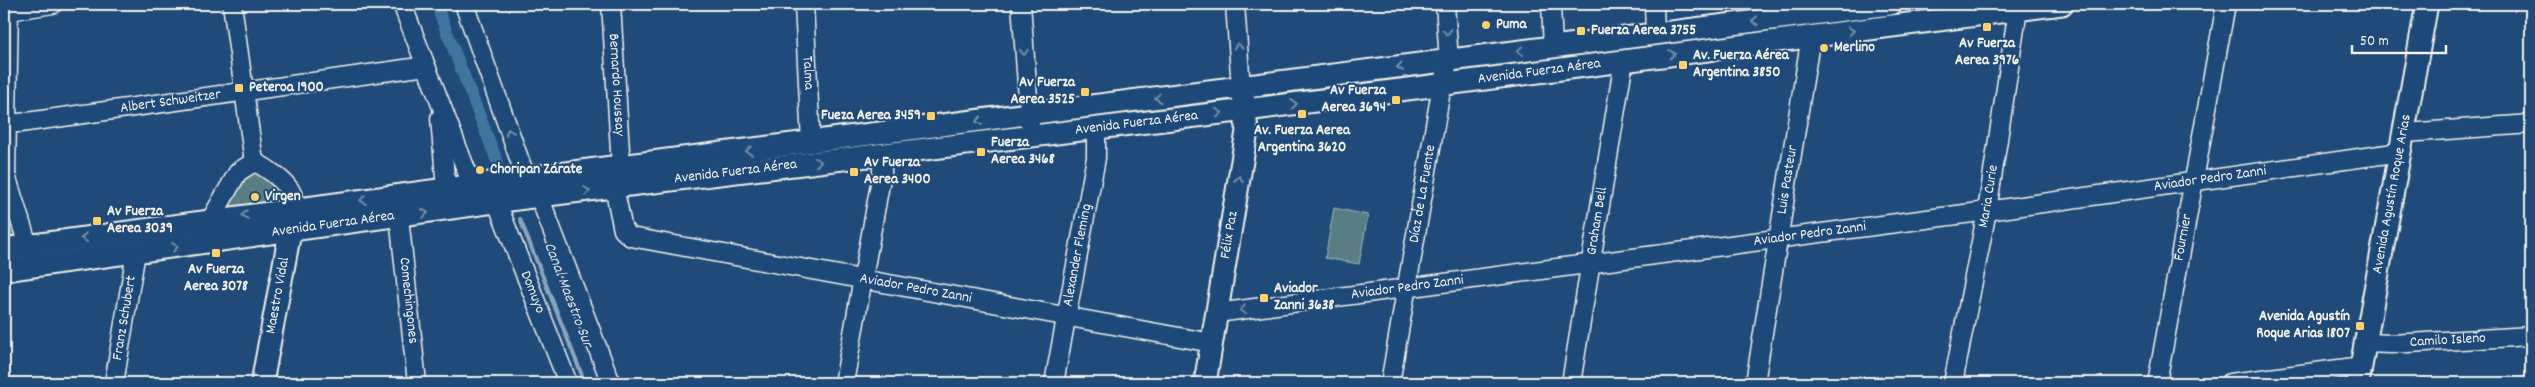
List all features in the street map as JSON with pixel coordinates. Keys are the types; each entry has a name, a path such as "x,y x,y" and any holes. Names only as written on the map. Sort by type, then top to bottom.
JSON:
{"main road":[{"name":"Avenida Fuerza Aérea","path":"4,249 211,219 472,185 1241,88 1867,5 1890,4"},
{"name":"Avenida Fuerza Aérea","path":"4,270 399,217 539,196 1246,110 2062,4"},
{"name":"Avenida Agustín Roque Arias","path":"2360,375 2427,4"},
{"name":"Félix Paz","path":"1205,383 1247,131 1246,110 1241,88"},
{"path":"496,203 497,197 502,193 519,190 524,187 526,178"},
{"name":"Maestro Vidal","path":"262,383 290,232"}],"street":[{"path":"40,264 25,236 5,182 6,29 9,7 53,4"},
{"path":"232,4 254,162"},
{"path":"402,4 472,185"},
{"path":"464,4 526,178"},
{"name":"Bernardo Houssay","path":"612,4 620,167"},
{"name":"Talma","path":"804,4 811,143"},
{"path":"1021,4 1028,115 1032,135"},
{"path":"1235,4 1241,88"},
{"name":"Díaz de La Fuente","path":"1390,383 1448,60 1445,4"},
{"path":"1551,4 1553,47"},
{"path":"1654,4 1656,34"},
{"name":"Fournier","path":"2157,383 2226,4"},
{"name":"Maria Curie","path":"1953,383 1986,211 2018,10"},
{"name":"Luis Pasteur","path":"1755,383 1780,238 1811,36"},
{"name":"Graham Bell","path":"1571,383 1624,60"},
{"name":"Albert Schweitzer","path":"5,123 20,123 426,66"},
{"path":"438,97 446,189"},
{"name":"Aviador Pedro Zanni","path":"1217,313 1986,211 2194,180 2403,142 2531,124"},
{"name":"Alexander Fleming","path":"1054,383 1096,158 1096,127"},
{"path":"844,383 882,173 882,154"},
{"path":"254,162 263,165 289,186 294,198 294,209"},
{"path":"211,219 238,172 254,162"},
{"name":"Aviador Pedro Zanni","path":"614,187 623,230 631,237 863,281 1212,343"},
{"path":"539,196 611,383"},
{"name":"Domuyo","path":"496,203 568,383"},
{"name":"Maestro Vidal","path":"290,232 294,209"},
{"name":"Comechingones","path":"399,217 417,383"},
{"name":"Franz Schubert","path":"114,383 136,252"},
{"name":"Camilo Isleño","path":"2366,343 2391,344 2531,336"},
{"path":"2230,383 2360,375"}],"green space":[{"path":"255,168 285,191 285,205 230,213 228,207 235,187"},
{"path":"4,188 25,236 4,239"},
{"path":"1334,208 1368,215 1359,264 1325,258"}],"waterway":[{"name":"Canal Maestro Sur","path":"436,4 497,161"},
{"name":"Canal Maestro Sur","path":"520,219 585,383"}],"place":[{"name":"Puma","path":"1486,25"},
{"name":"Av Fuerza Aerea 3976","path":"1987,27"},
{"name":"Fuerza Aerea 3755","path":"1581,31"},
{"name":"Merlino","path":"1824,48"},
{"name":"Av. Fuerza Aérea Argentina 3850","path":"1683,65"},
{"name":"Peteroa 1900","path":"239,88"},
{"name":"Av Fuerza Aerea 3525","path":"1085,92"},
{"name":"Av Fuerza Aerea 3694","path":"1396,100"},
{"name":"Av. Fuerza Aerea Argentina 3620","path":"1302,114"},
{"name":"Fueza Aerea 3459","path":"931,116"},
{"name":"Fuerza Aerea 3468","path":"981,152"},
{"name":"Choripan Zárate","path":"480,170"},
{"name":"Av Fuerza Aerea 3400","path":"854,172"},
{"name":"Virgen","path":"255,197"},
{"name":"Av Fuerza Aerea 3039","path":"97,221"},
{"name":"Av Fuerza Aerea 3078","path":"216,253"},
{"name":"Aviador Zanni 3638","path":"1264,298"},
{"name":"Avenida Agustín Roque Arias 1807","path":"2360,326"}]}
